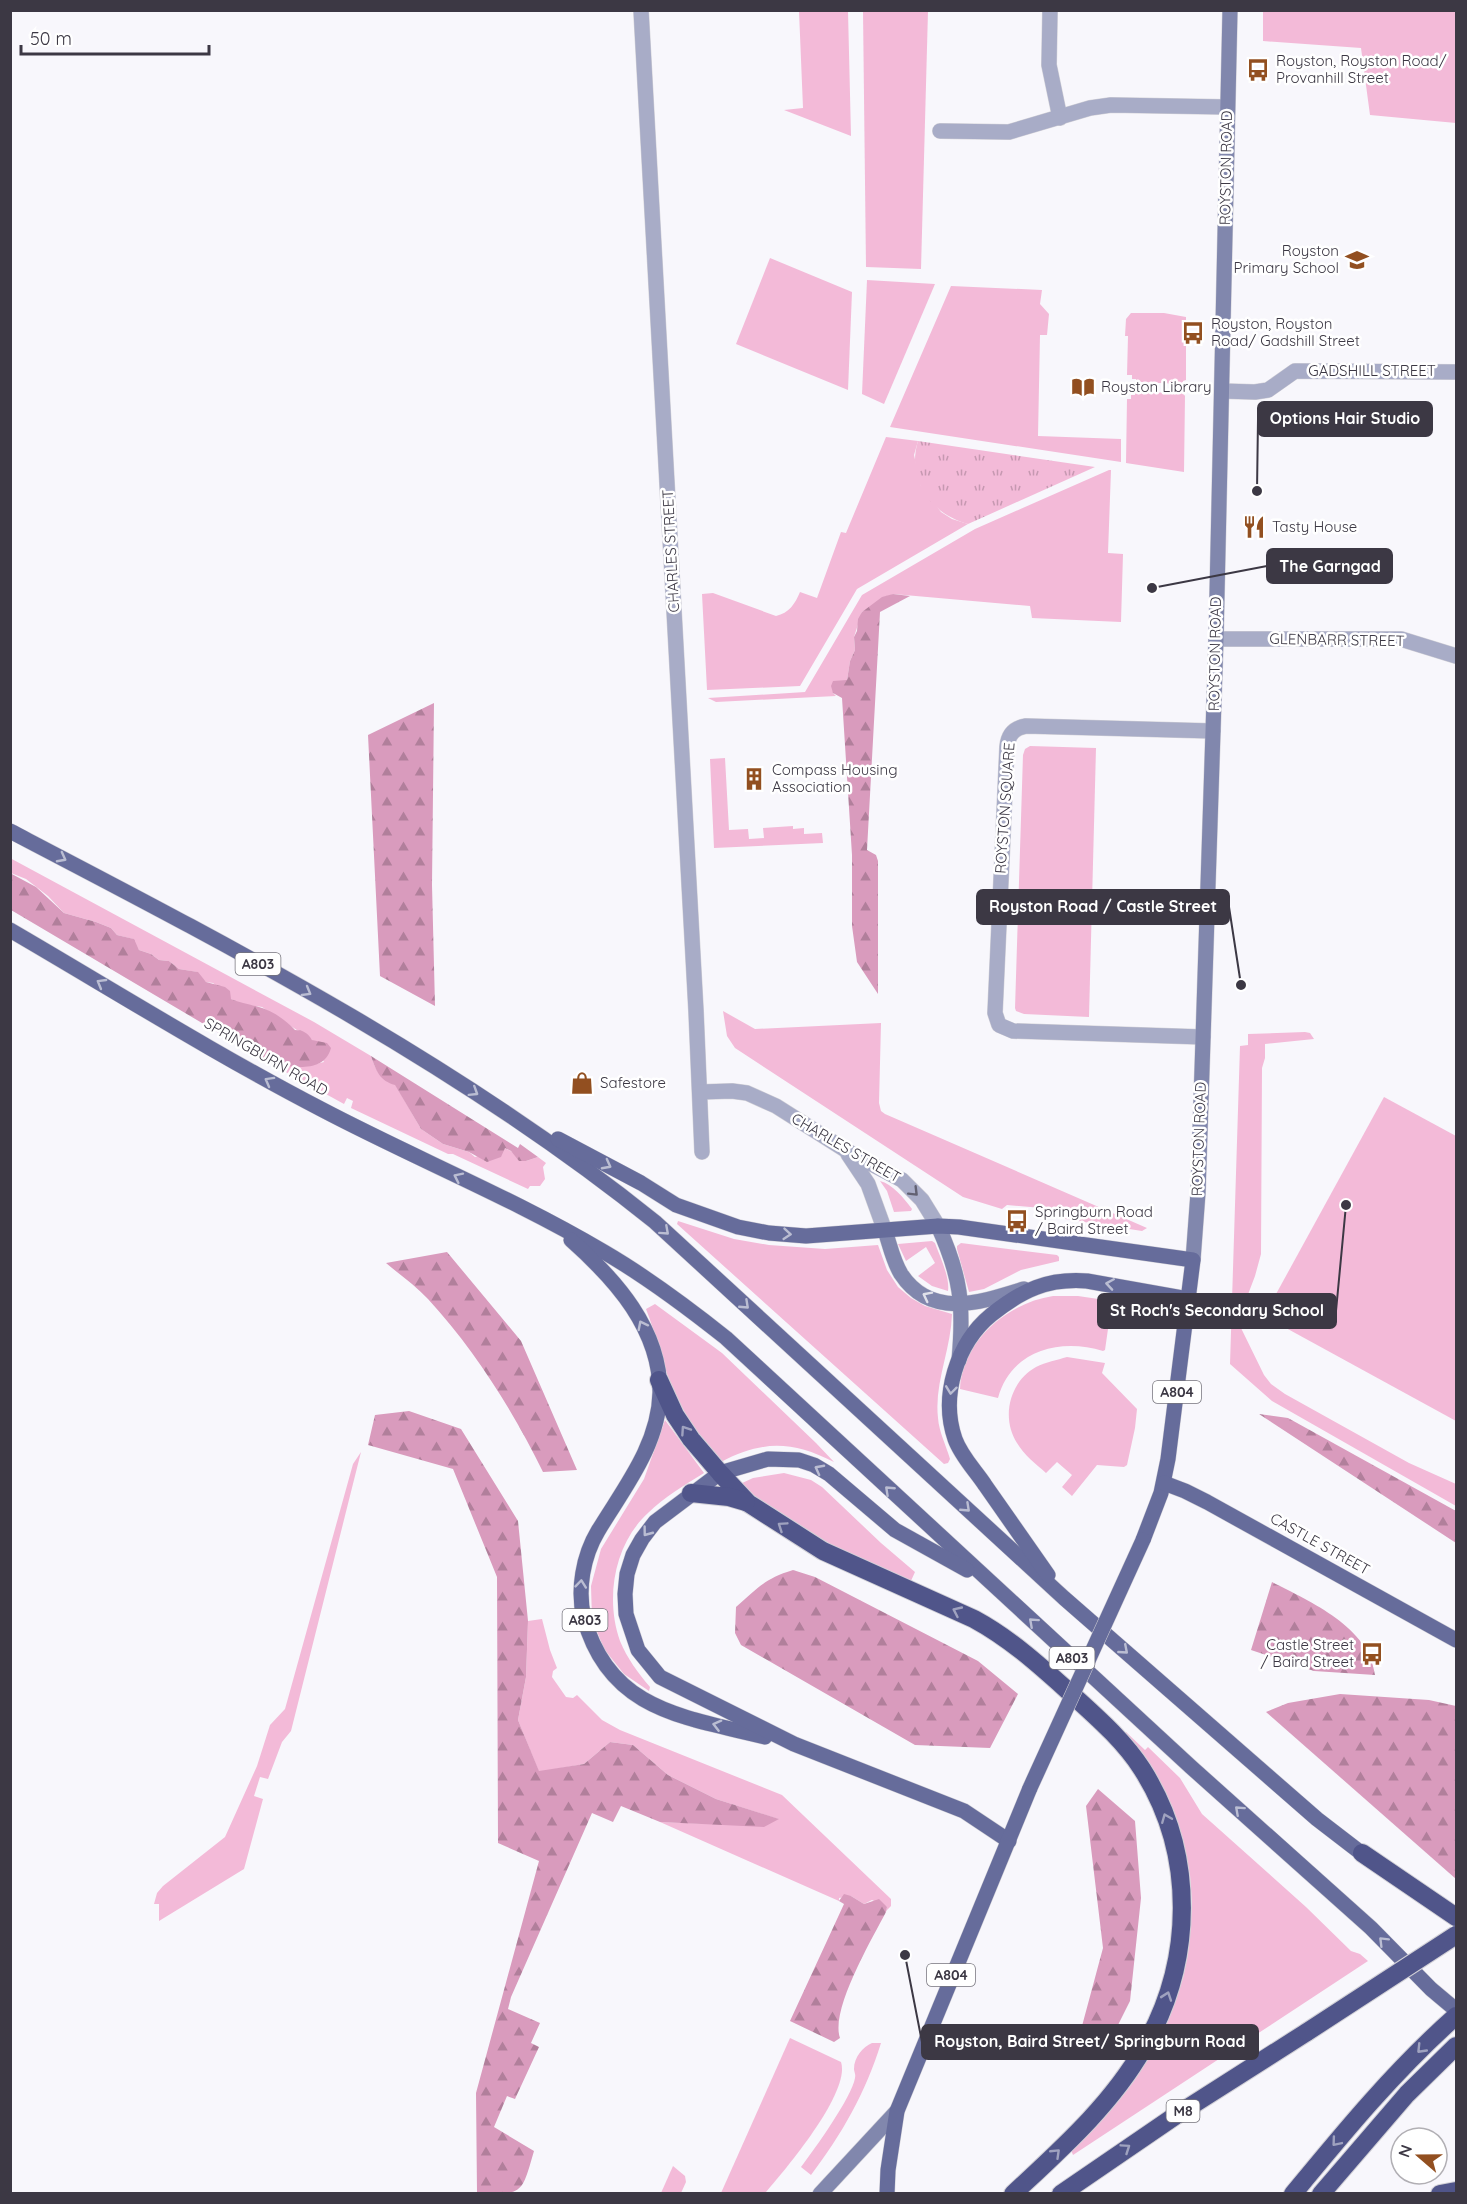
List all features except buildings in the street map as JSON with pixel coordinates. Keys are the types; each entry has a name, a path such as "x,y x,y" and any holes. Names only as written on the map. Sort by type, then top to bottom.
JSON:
{"highway":[{"path":"659,1380 675,1415 691,1439 748,1503 823,1551 974,1618 1024,1651 1103,1723 1141,1768 1169,1824 1181,1874 1182,1916 1178,1957 1161,2013 1143,2050 1111,2094 1078,2131 1013,2193"},
{"path":"691,1493 729,1497 748,1503"},
{"path":"1362,1853 1456,1917"},
{"name":"M8","path":"1061,2193 1175,2116 1456,1935"},
{"path":"1293,2193 1374,2098 1428,2041 1456,2016"},
{"path":"1321,2193 1407,2094 1456,2046"},
{"path":"1440,2193 1456,2191"}],"main road":[{"name":"A803","path":"10,831 307,991 500,1108 590,1171 655,1222 1064,1598 1317,1819 1456,1928"},
{"name":"SPRINGBURN ROAD","path":"10,930 265,1079 375,1137 511,1202"},
{"path":"500,1108 676,1205 707,1217 759,1231 806,1236 938,1226 984,1230 1193,1260 1188,1299 1088,1281 1044,1283 1012,1299 987,1318 966,1344 959,1360 950,1392 950,1415 955,1439 967,1461 1064,1598"},
{"name":"A803","path":"511,1202 549,1222 572,1240 607,1274 630,1301 647,1334 659,1380 658,1407 646,1449 632,1478 597,1533 582,1575 580,1595 588,1631 596,1652 609,1672 646,1701 670,1713 794,1744 964,1811 1009,1840"},
{"name":"A803","path":"511,1202 606,1253 662,1289 712,1327 1371,1928 1431,1989 1456,2010"},
{"name":"A804","path":"887,2193 897,2111 959,1955 1030,1788 1143,1540 1164,1483 1188,1299"},
{"path":"794,1744 660,1677 638,1650 626,1614 627,1574 633,1555 655,1522 720,1473 768,1459 783,1458 814,1465 829,1474 895,1530 989,1582"},
{"name":"CASTLE STREET","path":"1164,1483 1207,1502 1456,1640"}],"street":[{"name":"CHARLES STREET","path":"641,10 702,1152"},
{"path":"1050,10 1049,65 1060,118"},
{"name":"ROYSTON ROAD","path":"1193,1260 1198,1194 1216,639 1230,10"},
{"path":"940,131 1000,133 1015,131 1090,108 1111,105 1227,107"},
{"name":"GADSHILL STREET","path":"1222,391 1268,390 1295,371 1456,372"},
{"name":"GLENBARR STREET","path":"1216,639 1401,639 1456,656"},
{"name":"ROYSTON SQUARE","path":"1203,1036 1013,1031 999,1025 995,1012 1007,747 1010,735 1026,726 1213,731"},
{"name":"CHARLES STREET","path":"700,1092 732,1091 747,1093 761,1099 847,1152 902,1180 922,1200 938,1226"},
{"path":"847,1152 868,1184 895,1262 908,1283 927,1297 937,1301 961,1304 980,1302 1044,1283"},
{"path":"938,1226 956,1269 961,1304 959,1360"},
{"path":"820,2193 897,2111"}],"green space":[{"path":"799,11 848,11 851,136 784,110 803,108"},
{"path":"863,11 928,11 921,269 866,267"},
{"path":"1263,11 1456,11 1456,123 1370,115 1361,48 1263,41"},
{"path":"770,258 852,292 848,390 736,344"},
{"path":"867,280 935,284 884,404 862,394"},
{"path":"951,286 1042,290 1040,304 1049,314 1047,335 1040,335 1038,436 1121,439 1121,462 890,427"},
{"path":"1131,313 1164,313 1186,317 1186,380 1183,384 1136,382 1136,379 1132,379 1132,375 1127,375 1126,319"},
{"path":"1135,392 1183,393 1185,396 1184,472 1126,463 1127,399 1131,399 1131,395 1135,395"},
{"path":"886,437 918,441 914,455 921,486 941,512 952,519 968,524 857,589 800,686 707,690 702,594 713,593 776,616 785,613 791,607 800,592 817,598 841,532 846,533"},
{"path":"918,441 1095,467 968,524 943,512 925,493 916,469 915,455"},
{"path":"1111,470 1108,553 1123,554 1121,622 1032,618 1030,606 893,594 862,612 854,637 855,650 850,661 847,680 833,693 836,696 716,702 708,698 805,692 862,595 975,529"},
{"path":"893,594 910,596 880,612 867,850 876,855 878,861 878,994 857,962 852,926 852,855 842,698 833,693 831,686 833,681 847,680 850,661 855,650 854,637 862,612 882,597"},
{"path":"434,703 432,885 435,1006 380,976 368,735"},
{"path":"1030,746 1096,748 1089,1017 1024,1014 1016,1011 1015,1008 1023,755 1025,749"},
{"path":"725,758 729,830 748,829 749,839 764,838 763,828 793,826 793,829 804,828 804,834 822,833 823,843 714,848 710,759"},
{"path":"10,858 314,1022 371,1056 379,1074 395,1084 421,1129 443,1144 469,1152 475,1157 505,1148 526,1161 538,1157 546,1163 543,1167 545,1179 540,1186 530,1186 528,1189 351,1108 353,1101 347,1098 344,1104 273,1065 292,1066 324,1062 312,1040 262,1007 241,1004 231,999 213,983 206,982 197,972 179,969 169,961 159,960 139,950 133,939 117,935 111,928 64,913 48,896 26,879 11,873"},
{"path":"10,873 36,887 64,913 96,922 111,928 117,935 134,939 139,950 159,960 169,961 179,969 198,972 206,982 225,987 230,991 231,999 268,1010 295,1030 305,1032 312,1040 327,1043 331,1048 327,1056 322,1062 307,1067 273,1065 11,910"},
{"path":"723,1011 755,1029 881,1023 879,1103 881,1111 1147,1228 1142,1231 1059,1218 1042,1208 1007,1205 1002,1209 963,1197 735,1048 727,1036"},
{"path":"1310,1033 1314,1039 1265,1044 1262,1068 1261,1254 1244,1305 1241,1328 1264,1375 1271,1384 1409,1463 1456,1484 1456,1506 1272,1401 1230,1364 1240,1046 1248,1045 1248,1034"},
{"path":"371,1056 518,1148 520,1144 538,1157 519,1161 511,1151 505,1148 501,1157 487,1162 469,1152 443,1144 421,1129 395,1085 379,1075"},
{"path":"1384,1097 1456,1136 1456,1421 1264,1316"},
{"path":"880,1181 897,1192 912,1209 911,1211 894,1212 887,1191"},
{"path":"678,1221 734,1239 769,1245 825,1249 878,1245 887,1270 898,1287 925,1306 952,1314 937,1405 940,1428 950,1459 948,1463 944,1464 677,1224"},
{"path":"932,1241 935,1243 944,1267 948,1280 948,1291 932,1286 918,1276 935,1263 926,1247 906,1261 898,1244"},
{"path":"961,1243 1057,1255 1059,1261 1021,1270 984,1289 969,1292 957,1249"},
{"path":"447,1252 521,1341 577,1470 543,1472 506,1404 462,1339 423,1294 386,1263"},
{"path":"1053,1296 1078,1296 1112,1301 1105,1350 1070,1346 1039,1352 1014,1369 1004,1382 998,1398 960,1389 969,1355 978,1340 990,1327 1019,1307"},
{"path":"655,1304 722,1353 834,1462 805,1450 778,1446 750,1450 721,1462 693,1425 671,1384 646,1309"},
{"path":"1067,1357 1105,1363 1102,1373 1137,1409 1127,1465 1124,1467 1097,1465 1072,1496 1062,1487 1072,1475 1057,1462 1046,1473 1020,1447 1009,1423 1010,1401 1019,1382 1036,1367"},
{"path":"409,1411 461,1429 518,1521 528,1621 526,1677 518,1720 539,1771 584,1764 610,1742 633,1745 668,1775 716,1799 779,1819 764,1827 660,1822 621,1806 613,1822 592,1813 511,1997 508,2009 540,2023 531,2043 539,2047 515,2099 507,2096 494,2127 534,2151 526,2177 518,2189 512,2192 477,2193 476,2093 539,1861 498,1843 497,1577 453,1469 368,1445 375,1415"},
{"path":"1259,1414 1288,1418 1456,1511 1456,1543"},
{"path":"665,1420 704,1473 648,1513 636,1526 620,1556 613,1590 616,1625 626,1653 650,1687 649,1691 624,1674 604,1649 592,1619 591,1586 601,1549 644,1479"},
{"path":"361,1452 291,1731 282,1742 268,1779 260,1777 254,1796 263,1799 244,1869 159,1921 159,1904 154,1904 157,1893 225,1837 257,1766 270,1725 285,1709 353,1464"},
{"path":"784,1473 811,1480 822,1487 915,1572 910,1583 852,1558 767,1509 740,1484 753,1478"},
{"path":"793,1570 815,1577 978,1661 1018,1694 990,1748 915,1745 741,1645 735,1633 736,1607 768,1581"},
{"path":"1272,1582 1304,1598 1336,1618 1350,1630 1362,1643 1375,1675 1314,1671 1251,1650"},
{"path":"542,1619 557,1668 553,1671 552,1677 566,1697 573,1698 577,1695 602,1720 620,1730 782,1795 891,1899 891,1906 886,1911 887,1907 872,1900 864,1904 851,1896 839,1898 839,1901 660,1822 714,1824 778,1819 716,1799 668,1775 633,1745 610,1742 584,1764 539,1772 518,1720 526,1677 528,1621"},
{"path":"1340,1694 1429,1700 1456,1706 1456,1879 1266,1712 1288,1703"},
{"path":"1126,1732 1145,1750 1148,1747 1180,1778 1202,1814 1306,1907 1351,1951 1360,1954 1368,1961 1073,2155 1071,2150 1129,2085 1152,2051 1174,2004 1188,1954 1192,1903 1190,1875 1184,1849 1125,1735"},
{"path":"1098,1789 1135,1821 1141,1898 1130,2001 1115,2031 1102,2044 1094,2044 1082,2026 1103,1948 1086,1806"},
{"path":"844,1894 864,1904 879,1899 887,1907 846,1993 841,2010 840,2038 834,2042 790,2021 844,1904 839,1901"},
{"path":"790,2038 841,2062 841,2075 836,2092 814,2130 765,2193 721,2193"},
{"path":"872,2043 881,2043 868,2079 843,2128 811,2175 801,2167 847,2098 855,2078 854,2065 857,2057 865,2047"},
{"path":"673,2166 685,2176 686,2182 681,2193 661,2193"}],"place":[{"name":"Royston, Royston Road/ Provanhill Street","path":"1258,70"},
{"name":"Royston Primary School","path":"1357,260"},
{"name":"Royston, Royston Road/ Gadshill Street","path":"1193,333"},
{"name":"Royston Library","path":"1083,387"},
{"name":"Options Hair Studio","path":"1257,491"},
{"name":"Tasty House","path":"1254,527"},
{"name":"The Garngad","path":"1152,588"},
{"name":"Compass Housing Association","path":"754,779"},
{"name":"Royston Road / Castle Street","path":"1241,985"},
{"name":"Safestore","path":"582,1083"},
{"name":"St Roch's Secondary School","path":"1346,1205"},
{"name":"Springburn Road / Baird Street","path":"1017,1221"},
{"name":"Castle Street / Baird Street","path":"1372,1654"},
{"name":"Royston, Baird Street/ Springburn Road","path":"905,1955"}]}
